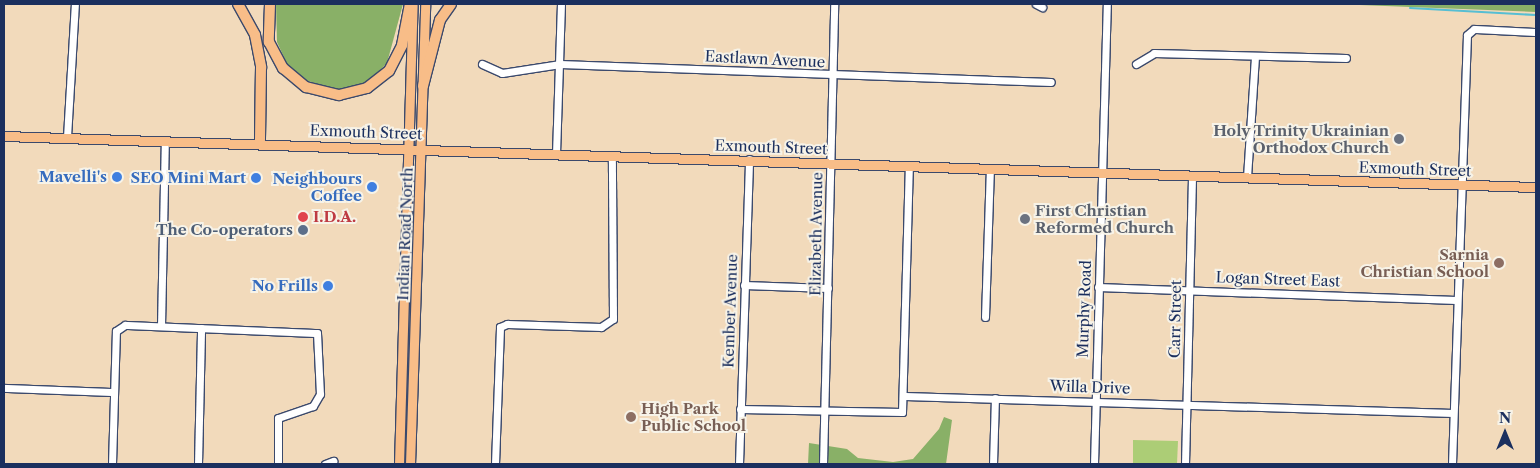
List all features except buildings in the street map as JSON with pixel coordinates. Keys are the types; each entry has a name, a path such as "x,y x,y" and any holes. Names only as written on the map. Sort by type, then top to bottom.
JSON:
{"highway":[{"path":"238,4 255,35 261,67 260,144"},
{"path":"270,4 269,42 283,68 306,87 339,95 367,88 389,71 402,45 411,4"},
{"path":"423,86 440,20 451,4"}],"main road":[{"name":"Indian Road North","path":"399,464 410,146 411,4"},
{"name":"Indian Road North","path":"410,464 425,4"},
{"name":"Exmouth Street","path":"4,136 260,144 410,146 556,154 1536,187"}],"street":[{"path":"67,137 75,4"},
{"path":"556,154 561,4"},
{"name":"Elizabeth Avenue","path":"823,464 834,4"},
{"name":"Murphy Road","path":"1094,464 1107,4"},
{"path":"1452,464 1456,300 1467,35 1474,29 1536,32"},
{"path":"1136,64 1154,53 1346,58"},
{"path":"1247,176 1255,56"},
{"name":"Eastlawn Avenue","path":"482,64 502,72 560,64 832,76 1050,82"},
{"path":"161,326 165,141"},
{"path":"495,464 499,332 504,324 602,327 613,319 612,156"},
{"name":"Kember Avenue","path":"738,464 749,159"},
{"path":"740,409 899,414 905,396 909,165"},
{"path":"985,317 990,168"},
{"name":"Carr Street","path":"1185,464 1192,175"},
{"path":"744,285 828,288"},
{"name":"Logan Street East","path":"1098,287 1456,300"},
{"path":"112,464 118,327 161,326 320,336 319,400 278,418 278,464"},
{"path":"198,464 201,328"},
{"path":"4,388 114,392"},
{"name":"Willa Drive","path":"905,396 1453,413"},
{"path":"993,464 995,398"},
{"path":"325,464 333,461"}],"green space":[{"path":"276,4 403,4 387,63 368,83 339,91 299,78 287,64 277,42"},
{"path":"1334,4 1536,4 1536,12"},
{"path":"944,417 952,420 946,464 808,464 809,443 847,449 858,458 893,462 913,459 939,429"},
{"path":"1133,440 1178,441 1177,464 1133,464"}],"waterway":[{"path":"1410,8 1536,15"}],"place":[{"name":"Holy Trinity Ukrainian Orthodox Church","path":"1399,139"},
{"name":"Mavelli's","path":"117,177"},
{"name":"SEO Mini Mart","path":"256,178"},
{"name":"Neighbours Coffee","path":"372,187"},
{"name":"I.D.A.","path":"303,217"},
{"name":"First Christian Reformed Church","path":"1025,219"},
{"name":"The Co-operators","path":"303,230"},
{"name":"Sarnia Christian School","path":"1499,263"},
{"name":"No Frills","path":"328,286"},
{"name":"High Park Public School","path":"631,417"}]}
